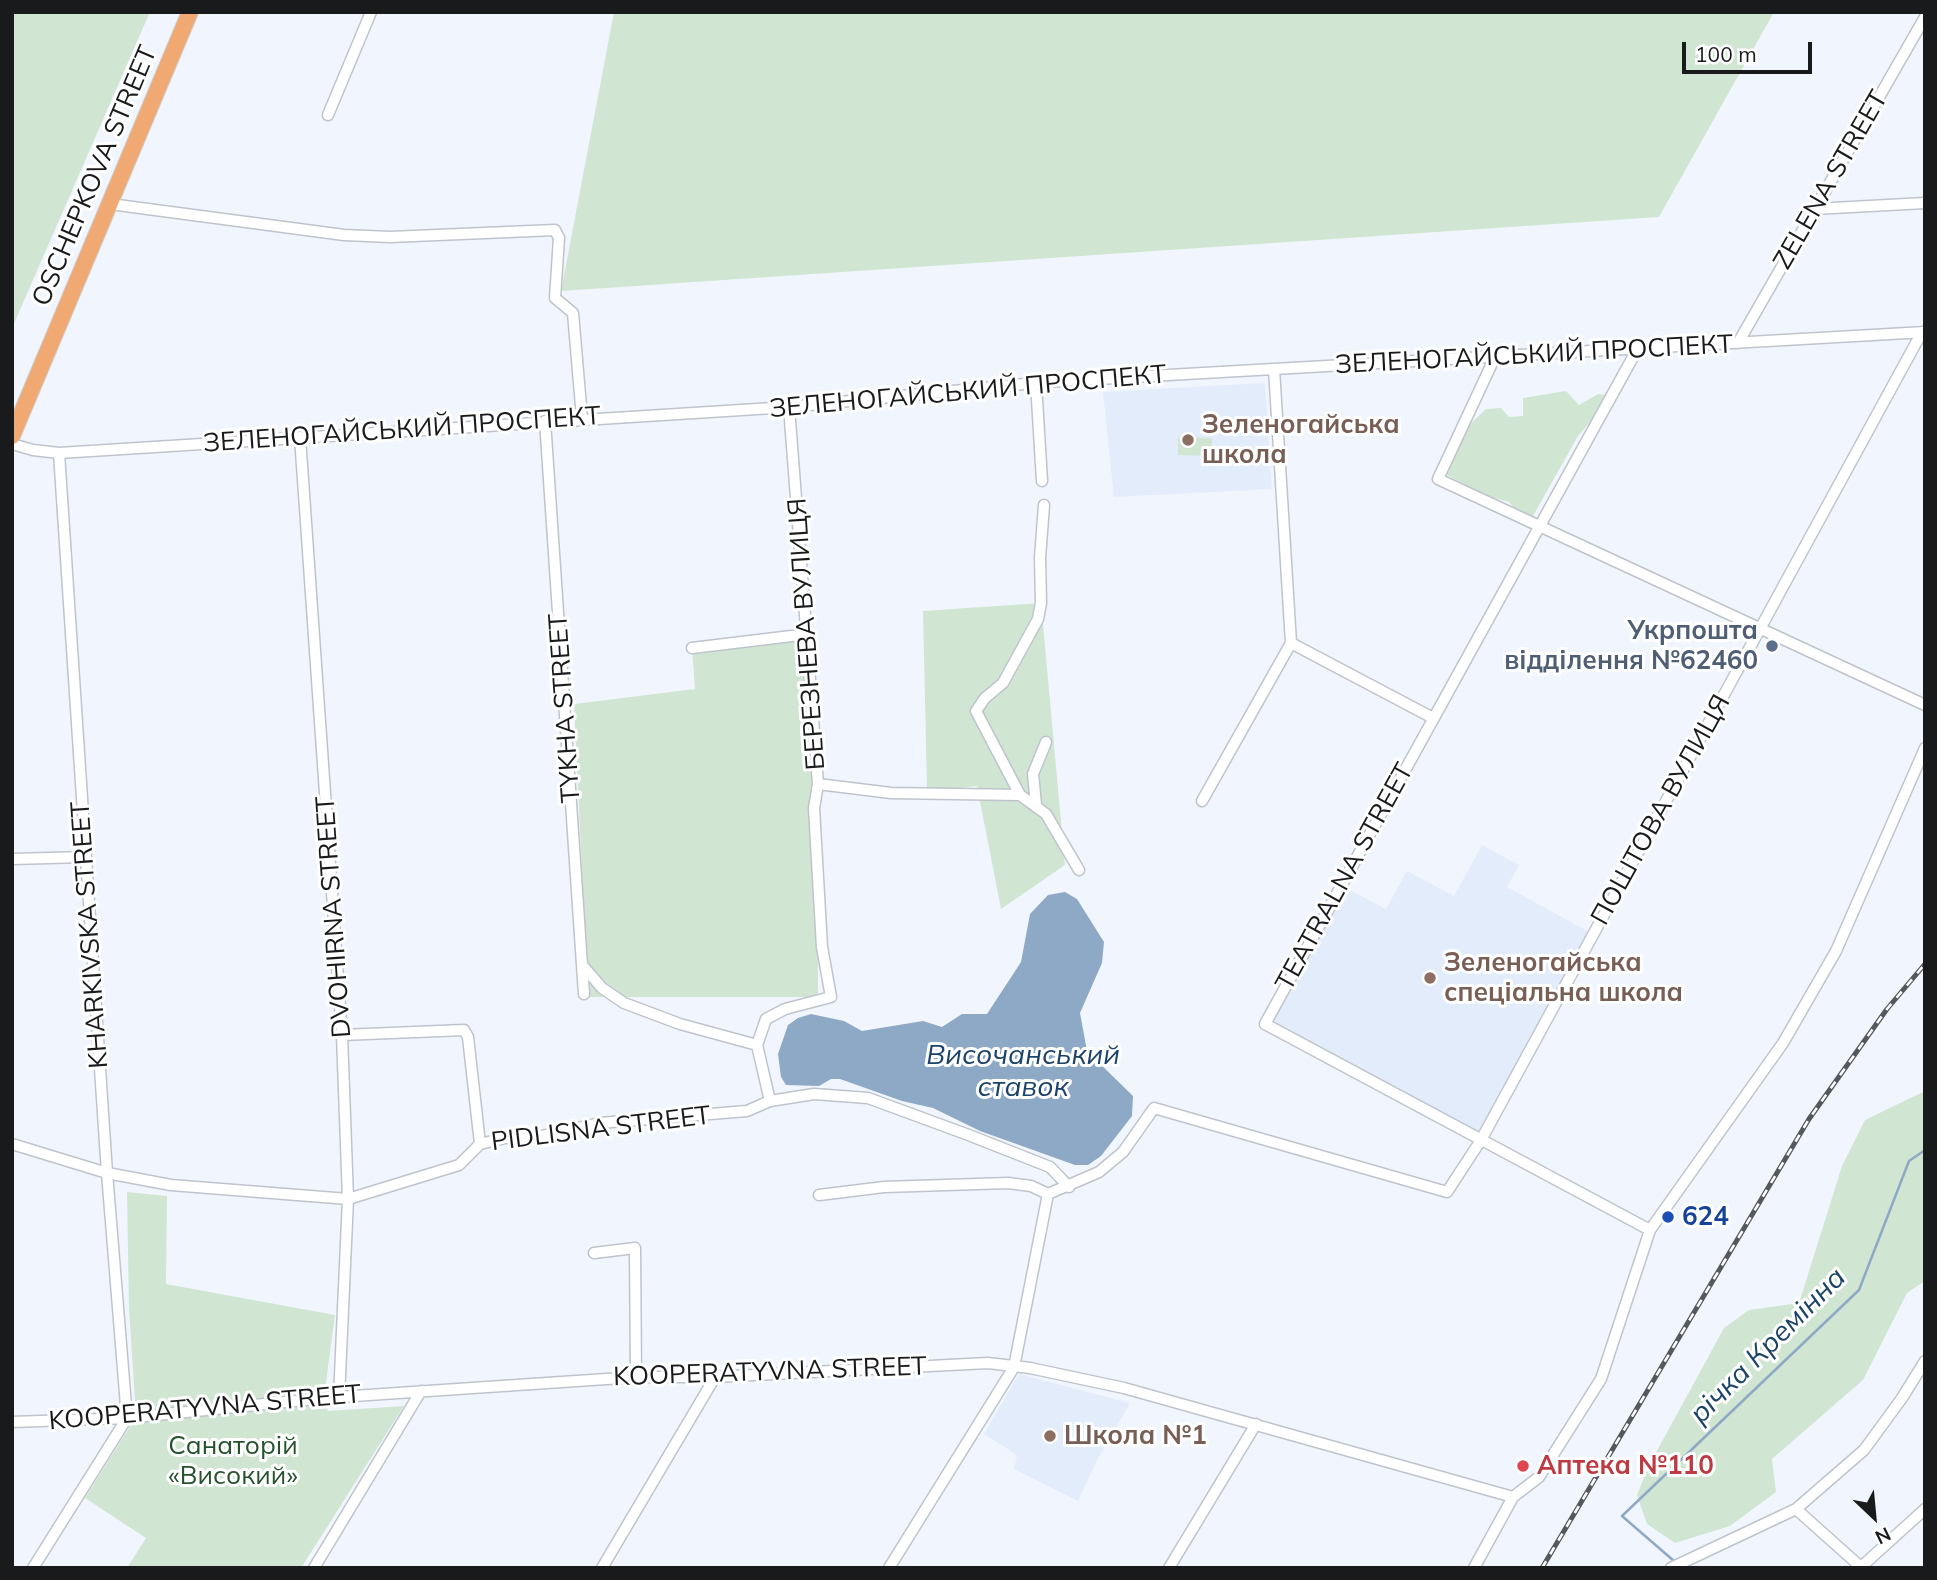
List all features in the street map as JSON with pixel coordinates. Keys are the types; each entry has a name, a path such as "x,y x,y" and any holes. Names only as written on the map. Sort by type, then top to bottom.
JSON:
{"highway":[{"name":"OSCHEPKOVA STREET","path":"12,436 190,12"}],"street":[{"path":"328,115 371,12"},
{"name":"ZELENA STREET","path":"1738,343 1925,17"},
{"path":"1814,209 1925,203"},
{"path":"110,204 344,235 390,237 555,230 559,238 555,298 573,313 582,418"},
{"name":"ЗЕЛЕНОГАЙСЬКИЙ ПРОСПЕКТ","path":"12,444 59,453 789,407 1036,383 1923,332"},
{"name":"ПОШТОВА ВУЛИЦЯ","path":"1069,1186 1099,1172 1123,1152 1154,1108 1447,1192 1482,1140 1923,332"},
{"name":"TEATRALNA STREET","path":"1638,348 1265,1024 1650,1230"},
{"path":"1496,357 1437,479 1925,705"},
{"path":"1202,801 1292,643 1274,369"},
{"path":"1036,383 1042,481"},
{"name":"БЕРЕЗНЕВА ВУЛИЦЯ","path":"789,407 818,784 891,793 1020,795"},
{"name":"TYKHA STREET","path":"545,421 584,994"},
{"name":"DVOHIRNA STREET","path":"300,437 342,1035 348,1199 339,1397"},
{"name":"KHARKIVSKA STREET","path":"59,453 107,1173 127,1418"},
{"path":"1044,505 1040,558 1041,603 1038,619 1003,683 985,698 976,711 1020,795 1046,814 1079,870"},
{"path":"692,648 808,634"},
{"path":"1292,643 1433,718"},
{"path":"1036,806 1033,774 1046,742"},
{"path":"1474,1568 1513,1497 1539,1477 1601,1379 1650,1230 1783,1042 1836,951 1925,748"},
{"path":"770,1101 757,1045 766,1019 785,1009 831,997 822,947 814,808 818,784"},
{"path":"12,859 85,857"},
{"path":"583,966 602,988 624,1003 680,1024 757,1045"},
{"path":"342,1035 464,1030 480,1144"},
{"name":"PIDLISNA STREET","path":"12,1144 107,1173 171,1185 348,1199 459,1166 480,1144 537,1137 600,1123 747,1111 770,1101 814,1094 868,1098 1029,1157 1050,1167 1069,1186"},
{"path":"819,1195 884,1187 1008,1183 1031,1186 1048,1194 1069,1186"},
{"path":"889,1568 1014,1367 1048,1194"},
{"path":"594,1253 635,1248 636,1377"},
{"path":"1675,1565 1746,1535 1796,1509 1864,1450 1902,1398 1925,1360"},
{"name":"KOOPERATYVNA STREET","path":"12,1422 127,1418 339,1397 636,1377 715,1377 988,1363 1124,1388 1513,1497"},
{"path":"602,1568 715,1377"},
{"path":"314,1568 421,1391"},
{"path":"33,1568 127,1418"},
{"path":"1169,1568 1256,1424"},
{"path":"1796,1509 1861,1567 1925,1509"}],"shaded area":[{"name":"Зеленогайська школа","path":"1265,383 1272,489 1114,497 1103,392"},
{"name":"Зеленогайська спеціальна школа","path":"1482,845 1519,865 1507,887 1591,933 1480,1136 1270,1022 1344,887 1386,909 1407,871 1454,896"},
{"name":"Школа №1","path":"1019,1374 1130,1403 1096,1462 1078,1501 1014,1469 1017,1455 984,1434"}],"green space":[{"path":"12,12 150,12 12,328"},
{"path":"614,12 1774,12 1659,217 561,291"},
{"path":"1566,391 1579,405 1598,394 1605,395 1596,415 1578,436 1533,516 1516,511 1509,502 1487,496 1447,475 1466,428 1486,409 1501,408 1509,417 1523,416 1523,398"},
{"path":"1178,437 1212,438 1212,456 1178,455"},
{"path":"1041,603 1065,865 1001,909 977,786 927,792 923,611"},
{"path":"808,634 818,784 818,997 588,997 574,704 695,689 692,648"},
{"path":"1925,1091 1925,1281 1907,1293 1863,1380 1772,1459 1776,1492 1730,1526 1675,1543 1647,1524 1637,1495 1648,1467 1724,1328 1749,1310 1799,1303 1842,1166 1865,1120"},
{"name":"Санаторій «Високий»","path":"127,1192 167,1196 166,1284 335,1315 324,1398 328,1411 404,1406 301,1568 127,1568 146,1538 85,1498 136,1417 129,1308"}],"water":[{"name":"Височанський ставок","path":"1065,892 1077,899 1104,942 1102,963 1080,1013 1087,1051 1133,1096 1132,1116 1101,1156 1088,1165 1075,1165 980,1131 933,1108 902,1101 840,1079 831,1079 819,1086 786,1085 781,1077 778,1054 788,1025 798,1018 811,1014 844,1021 862,1031 923,1021 942,1027 962,1014 987,1014 1021,962 1030,914 1048,895"}],"waterway":[{"name":"річка Кремінна","path":"1674,1561 1622,1516 1859,1290 1909,1161 1925,1150"}],"railway":[{"path":"1542,1568 1809,1119 1887,1009 1925,964"}],"place":[{"name":"Зеленогайська школа","path":"1188,440"},
{"name":"Укрпошта відділення №62460","path":"1772,646"},
{"name":"Зеленогайська спеціальна школа","path":"1430,978"},
{"name":"624","path":"1668,1217"},
{"name":"Школа №1","path":"1050,1436"},
{"name":"Аптека №110","path":"1523,1466"}]}
